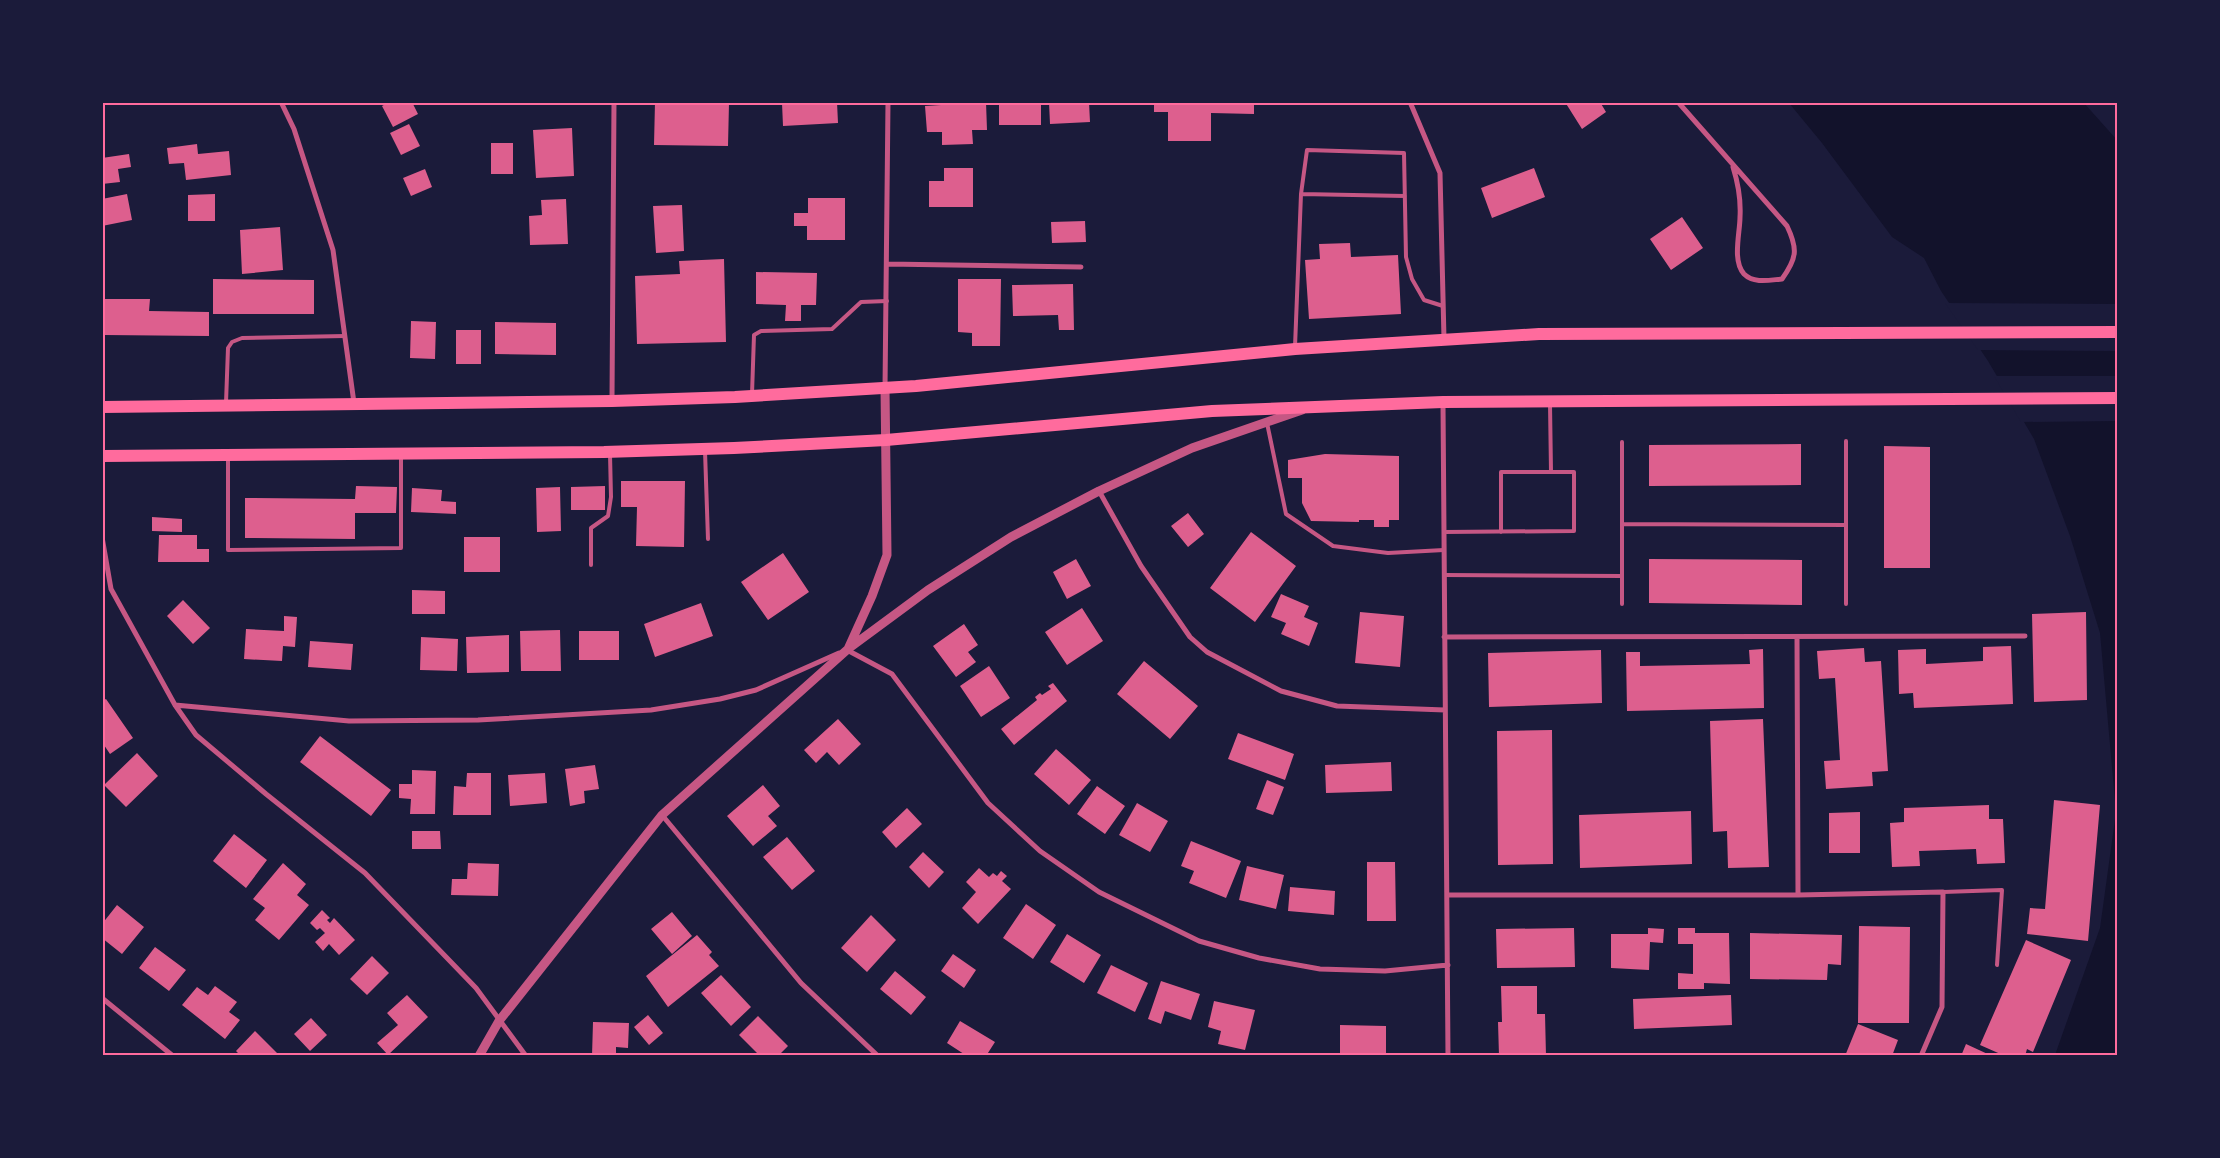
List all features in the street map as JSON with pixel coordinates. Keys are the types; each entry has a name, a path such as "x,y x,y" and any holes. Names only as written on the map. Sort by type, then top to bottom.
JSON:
{"main road":[{"path":"102,407 612,401 752,396 886,388 1295,349 1548,334 2118,332"},
{"path":"102,456 610,452 704,449 886,440 1212,412 1314,406 1443,402 2118,398"}],"street":[{"path":"281,102 294,130 333,250 354,404"},
{"path":"612,401 614,102"},
{"path":"175,705 349,721 478,720 651,710 720,699 756,690 848,649 872,596 887,555 888,102"},
{"path":"1410,102 1440,173 1444,340"},
{"path":"1678,102 1733,167 1787,226 1795,244 1793,264 1782,279 1757,281 1744,274 1738,262 1740,216 1738,183 1733,167"},
{"path":"887,264 1081,267"},
{"path":"1443,402 1448,1056"},
{"path":"479,1056 499,1021 662,815 848,649 928,590 1011,537 1099,491 1192,448 1314,406"},
{"path":"1099,491 1141,566 1190,637 1206,652 1282,691 1337,706 1445,710"},
{"path":"102,536 111,589 175,705 196,735 365,873 476,988 526,1056"},
{"path":"1444,637 2025,636"},
{"path":"1797,637 1798,895"},
{"path":"848,649 892,674 988,803 1040,851 1099,892 1199,941 1259,958 1320,969 1385,971 1448,965"},
{"path":"662,815 801,983 878,1056"},
{"path":"1447,895 1798,895 1943,892 1942,1007 1921,1056"},
{"path":"102,998 173,1056"}],"lane":[{"path":"1295,349 1301,194 1307,150 1404,153 1406,256 1412,279 1424,300 1443,306"},
{"path":"1301,194 1405,196"},
{"path":"752,396 754,335 761,331 832,329 861,302 887,301"},
{"path":"226,406 228,348 232,342 242,338 344,336"},
{"path":"1550,401 1551,472"},
{"path":"1267,422 1286,514 1333,546 1388,553 1444,550"},
{"path":"1846,441 1846,604"},
{"path":"1622,442 1622,604"},
{"path":"704,449 708,539"},
{"path":"591,565 592,528 608,516 611,497 610,452"},
{"path":"228,455 228,550 401,548 401,454"},
{"path":"1444,532 1501,532 1574,531 1574,472 1501,472 1501,532"},
{"path":"1622,524 1846,526"},
{"path":"1444,575 1622,576"},
{"path":"1943,892 2002,890 1997,965"}],"shaded area":[{"path":"1789,103 2084,103 2117,140 2117,1055 2055,1055 2100,928 2116,812 2100,633 2070,536 2034,439 1988,361 1941,291 1924,258 1892,237 1822,143"}],"pier":[{"path":"1945,303 2117,304 2117,351 1978,350"},
{"path":"1994,376 2117,376 2117,421 2021,422"}],"building":[{"path":"389,102 412,102 418,114 393,127 382,106"},
{"path":"655,102 729,103 728,146 654,145"},
{"path":"837,102 838,123 783,126 782,103"},
{"path":"941,102 986,102 987,130 972,130 973,144 942,145 942,132 927,132 925,106 941,105"},
{"path":"999,102 1041,102 1041,125 999,125"},
{"path":"1049,102 1089,102 1090,122 1050,124"},
{"path":"1154,102 1254,102 1254,114 1211,113 1211,141 1168,141 1168,112 1154,112"},
{"path":"1565,102 1600,102 1606,112 1582,129"},
{"path":"409,124 420,146 401,155 390,133"},
{"path":"572,128 574,176 536,178 533,130"},
{"path":"491,143 513,143 513,174 491,174"},
{"path":"197,144 198,154 229,151 231,175 186,180 184,163 169,164 167,148"},
{"path":"129,154 131,167 118,169 120,182 102,184 102,158"},
{"path":"944,168 973,168 973,207 929,207 929,181 944,181"},
{"path":"1534,168 1545,197 1492,218 1481,188"},
{"path":"425,169 432,187 411,196 403,178"},
{"path":"127,194 132,220 102,226 102,199"},
{"path":"215,194 215,221 188,221 188,195"},
{"path":"808,198 845,198 845,240 807,240 807,226 794,226 794,213 808,213"},
{"path":"566,199 568,244 530,245 529,216 542,215 541,200"},
{"path":"682,205 684,251 656,253 653,206"},
{"path":"1682,217 1703,248 1671,270 1650,239"},
{"path":"1085,221 1086,242 1052,243 1051,222"},
{"path":"280,227 283,270 242,274 240,230"},
{"path":"1350,243 1351,257 1398,255 1401,314 1309,319 1305,260 1320,259 1319,244"},
{"path":"724,259 726,342 637,344 635,276 680,274 679,261"},
{"path":"756,272 817,273 816,305 801,305 801,321 785,321 786,305 756,304"},
{"path":"213,279 314,280 314,314 213,314"},
{"path":"958,279 1001,279 1000,346 972,346 972,333 958,332"},
{"path":"1073,284 1074,330 1059,330 1058,315 1013,316 1012,285"},
{"path":"105,299 150,299 149,311 209,312 209,336 104,335"},
{"path":"411,321 436,322 435,359 410,358"},
{"path":"495,322 556,323 556,355 495,354"},
{"path":"456,330 481,330 481,364 456,364"},
{"path":"1801,444 1801,485 1649,486 1649,445"},
{"path":"1884,446 1930,447 1930,568 1884,568"},
{"path":"1325,454 1399,456 1399,520 1389,520 1389,527 1374,527 1374,520 1359,520 1359,522 1311,521 1302,503 1302,478 1288,478 1288,460"},
{"path":"621,481 685,481 684,547 636,546 637,507 621,507"},
{"path":"356,486 397,487 396,513 355,513 355,539 245,538 245,498 355,499"},
{"path":"605,486 605,510 571,510 571,487"},
{"path":"560,487 561,531 537,532 536,488"},
{"path":"412,488 442,490 441,501 456,502 456,514 411,512"},
{"path":"1188,513 1204,534 1188,547 1171,526"},
{"path":"152,517 182,519 182,532 152,531"},
{"path":"1251,532 1296,566 1255,622 1210,588"},
{"path":"159,535 197,535 197,549 209,549 209,562 158,562"},
{"path":"464,537 500,537 500,572 464,572"},
{"path":"783,553 809,592 768,620 741,582"},
{"path":"1076,559 1091,586 1067,599 1053,572"},
{"path":"1649,559 1802,560 1802,605 1649,603"},
{"path":"412,590 445,591 445,614 412,614"},
{"path":"1281,594 1309,606 1304,617 1318,623 1309,646 1281,634 1286,623 1271,617"},
{"path":"183,600 210,628 193,644 167,616"},
{"path":"701,603 713,636 655,657 644,624"},
{"path":"1082,608 1103,641 1067,665 1045,632"},
{"path":"1360,612 1404,616 1400,667 1355,663"},
{"path":"2086,612 2087,700 2034,702 2032,614"},
{"path":"284,616 297,617 295,647 283,646 282,661 244,659 246,629 284,631"},
{"path":"964,624 978,645 968,652 976,662 956,677 933,646"},
{"path":"560,630 561,671 521,671 520,631"},
{"path":"579,631 619,631 619,660 579,660"},
{"path":"509,635 509,672 467,673 466,637"},
{"path":"421,637 458,639 457,671 420,670"},
{"path":"310,641 353,644 351,670 308,667"},
{"path":"2011,646 2013,704 1914,708 1913,693 1899,694 1898,650 1926,649 1926,664 1983,661 1983,647"},
{"path":"1864,648 1865,662 1881,661 1888,771 1872,772 1873,786 1826,789 1824,761 1840,760 1835,678 1819,679 1817,651"},
{"path":"1763,649 1764,708 1627,711 1626,652 1640,652 1640,666 1750,664 1749,650"},
{"path":"1601,650 1602,703 1489,707 1488,653"},
{"path":"1144,661 1198,706 1170,739 1117,694"},
{"path":"989,666 1010,698 981,717 960,686"},
{"path":"1053,683 1067,701 1014,745 1001,729 1037,700 1035,697 1040,693 1042,695 1051,689 1048,686"},
{"path":"106,699 133,738 110,754 102,742 102,701"},
{"path":"838,719 861,744 839,765 827,752 816,763 804,750"},
{"path":"1763,719 1769,867 1728,868 1727,831 1713,832 1710,721"},
{"path":"1552,730 1553,864 1498,865 1497,731"},
{"path":"1238,733 1294,754 1285,780 1228,759"},
{"path":"320,736 391,790 371,816 300,762"},
{"path":"1056,749 1091,780 1069,805 1034,774"},
{"path":"137,753 158,776 126,807 104,785"},
{"path":"1391,762 1392,791 1326,793 1325,765"},
{"path":"595,765 599,789 584,791 585,803 570,806 565,769"},
{"path":"412,770 436,771 435,814 410,814 411,799 399,798 399,784 412,784"},
{"path":"467,773 491,773 491,815 453,815 454,786 466,787"},
{"path":"545,773 547,803 510,806 508,775"},
{"path":"1267,780 1284,787 1273,815 1256,809"},
{"path":"763,785 780,806 768,816 777,826 753,846 727,816"},
{"path":"1097,786 1125,806 1105,834 1077,814"},
{"path":"2054,800 2100,805 2088,941 2027,934 2030,908 2045,909"},
{"path":"1137,803 1168,821 1150,852 1119,835"},
{"path":"1989,805 1989,819 2003,819 2005,863 1977,864 1976,849 1919,851 1920,866 1892,867 1890,823 1904,822 1904,808"},
{"path":"907,808 922,824 896,848 882,832"},
{"path":"1691,811 1692,864 1580,868 1579,815"},
{"path":"1860,812 1860,853 1829,853 1829,813"},
{"path":"412,831 440,831 441,849 412,849"},
{"path":"234,834 267,860 246,888 213,861"},
{"path":"787,837 815,871 792,890 763,857"},
{"path":"1191,841 1241,861 1226,898 1189,883 1194,871 1181,866"},
{"path":"923,852 944,872 929,888 909,867"},
{"path":"1367,862 1395,862 1396,921 1367,921"},
{"path":"283,863 306,884 297,895 309,905 279,940 255,920 265,908 253,899"},
{"path":"468,863 499,864 498,896 451,895 452,879 467,879"},
{"path":"1247,866 1284,875 1276,909 1239,900"},
{"path":"979,868 989,877 993,873 997,876 1001,871 1007,876 1002,881 1011,889 978,924 962,908 976,892 966,882"},
{"path":"1290,887 1335,891 1334,915 1288,911"},
{"path":"1026,904 1056,925 1033,959 1003,938"},
{"path":"117,905 144,927 122,954 102,938 102,924"},
{"path":"322,910 330,918 327,920 330,923 334,918 355,940 339,955 329,944 323,951 315,942 325,933 320,928 317,930 310,923"},
{"path":"672,912 692,936 672,954 651,929"},
{"path":"871,915 896,940 867,972 841,948"},
{"path":"1859,926 1910,927 1909,1023 1858,1023"},
{"path":"1574,928 1575,967 1497,968 1496,929"},
{"path":"1648,928 1664,929 1663,943 1650,942 1649,970 1611,968 1611,934 1648,934"},
{"path":"1678,928 1695,928 1695,933 1729,933 1730,984 1704,983 1704,989 1678,989 1678,973 1693,974 1693,944 1678,944"},
{"path":"1750,933 1842,935 1841,965 1828,964 1827,980 1750,979"},
{"path":"1067,934 1101,955 1084,983 1050,962"},
{"path":"697,935 712,952 709,955 719,966 668,1007 646,976"},
{"path":"2026,940 2071,960 2033,1052 2027,1049 2025,1056 2005,1056 1980,1045"},
{"path":"155,947 186,970 169,991 139,968"},
{"path":"953,954 976,970 964,988 941,971"},
{"path":"372,956 389,973 367,995 350,979"},
{"path":"1111,965 1148,983 1135,1012 1097,993"},
{"path":"895,971 926,997 911,1015 880,989"},
{"path":"721,975 751,1007 731,1026 701,993"},
{"path":"1161,981 1200,994 1191,1020 1165,1011 1161,1024 1148,1019"},
{"path":"215,986 237,1002 229,1012 240,1020 225,1039 182,1005 197,987 208,995"},
{"path":"1501,986 1537,986 1537,1014 1545,1014 1546,1056 1499,1056 1498,1022 1502,1022"},
{"path":"407,995 428,1017 388,1055 377,1043 398,1025 387,1013"},
{"path":"1731,995 1732,1025 1634,1029 1633,999"},
{"path":"1214,1001 1255,1010 1245,1050 1218,1044 1221,1031 1208,1027"},
{"path":"648,1015 663,1033 649,1045 634,1027"},
{"path":"758,1016 788,1046 778,1056 760,1056 739,1035"},
{"path":"311,1018 327,1035 310,1051 294,1034"},
{"path":"960,1021 995,1042 986,1056 967,1056 947,1043"},
{"path":"593,1022 629,1023 628,1048 616,1047 616,1056 592,1056"},
{"path":"1858,1024 1898,1040 1892,1056 1845,1056"},
{"path":"1340,1025 1386,1026 1386,1056 1340,1056"},
{"path":"255,1031 278,1054 276,1056 241,1056 236,1051"},
{"path":"1966,1044 1992,1056 1961,1056"}]}
